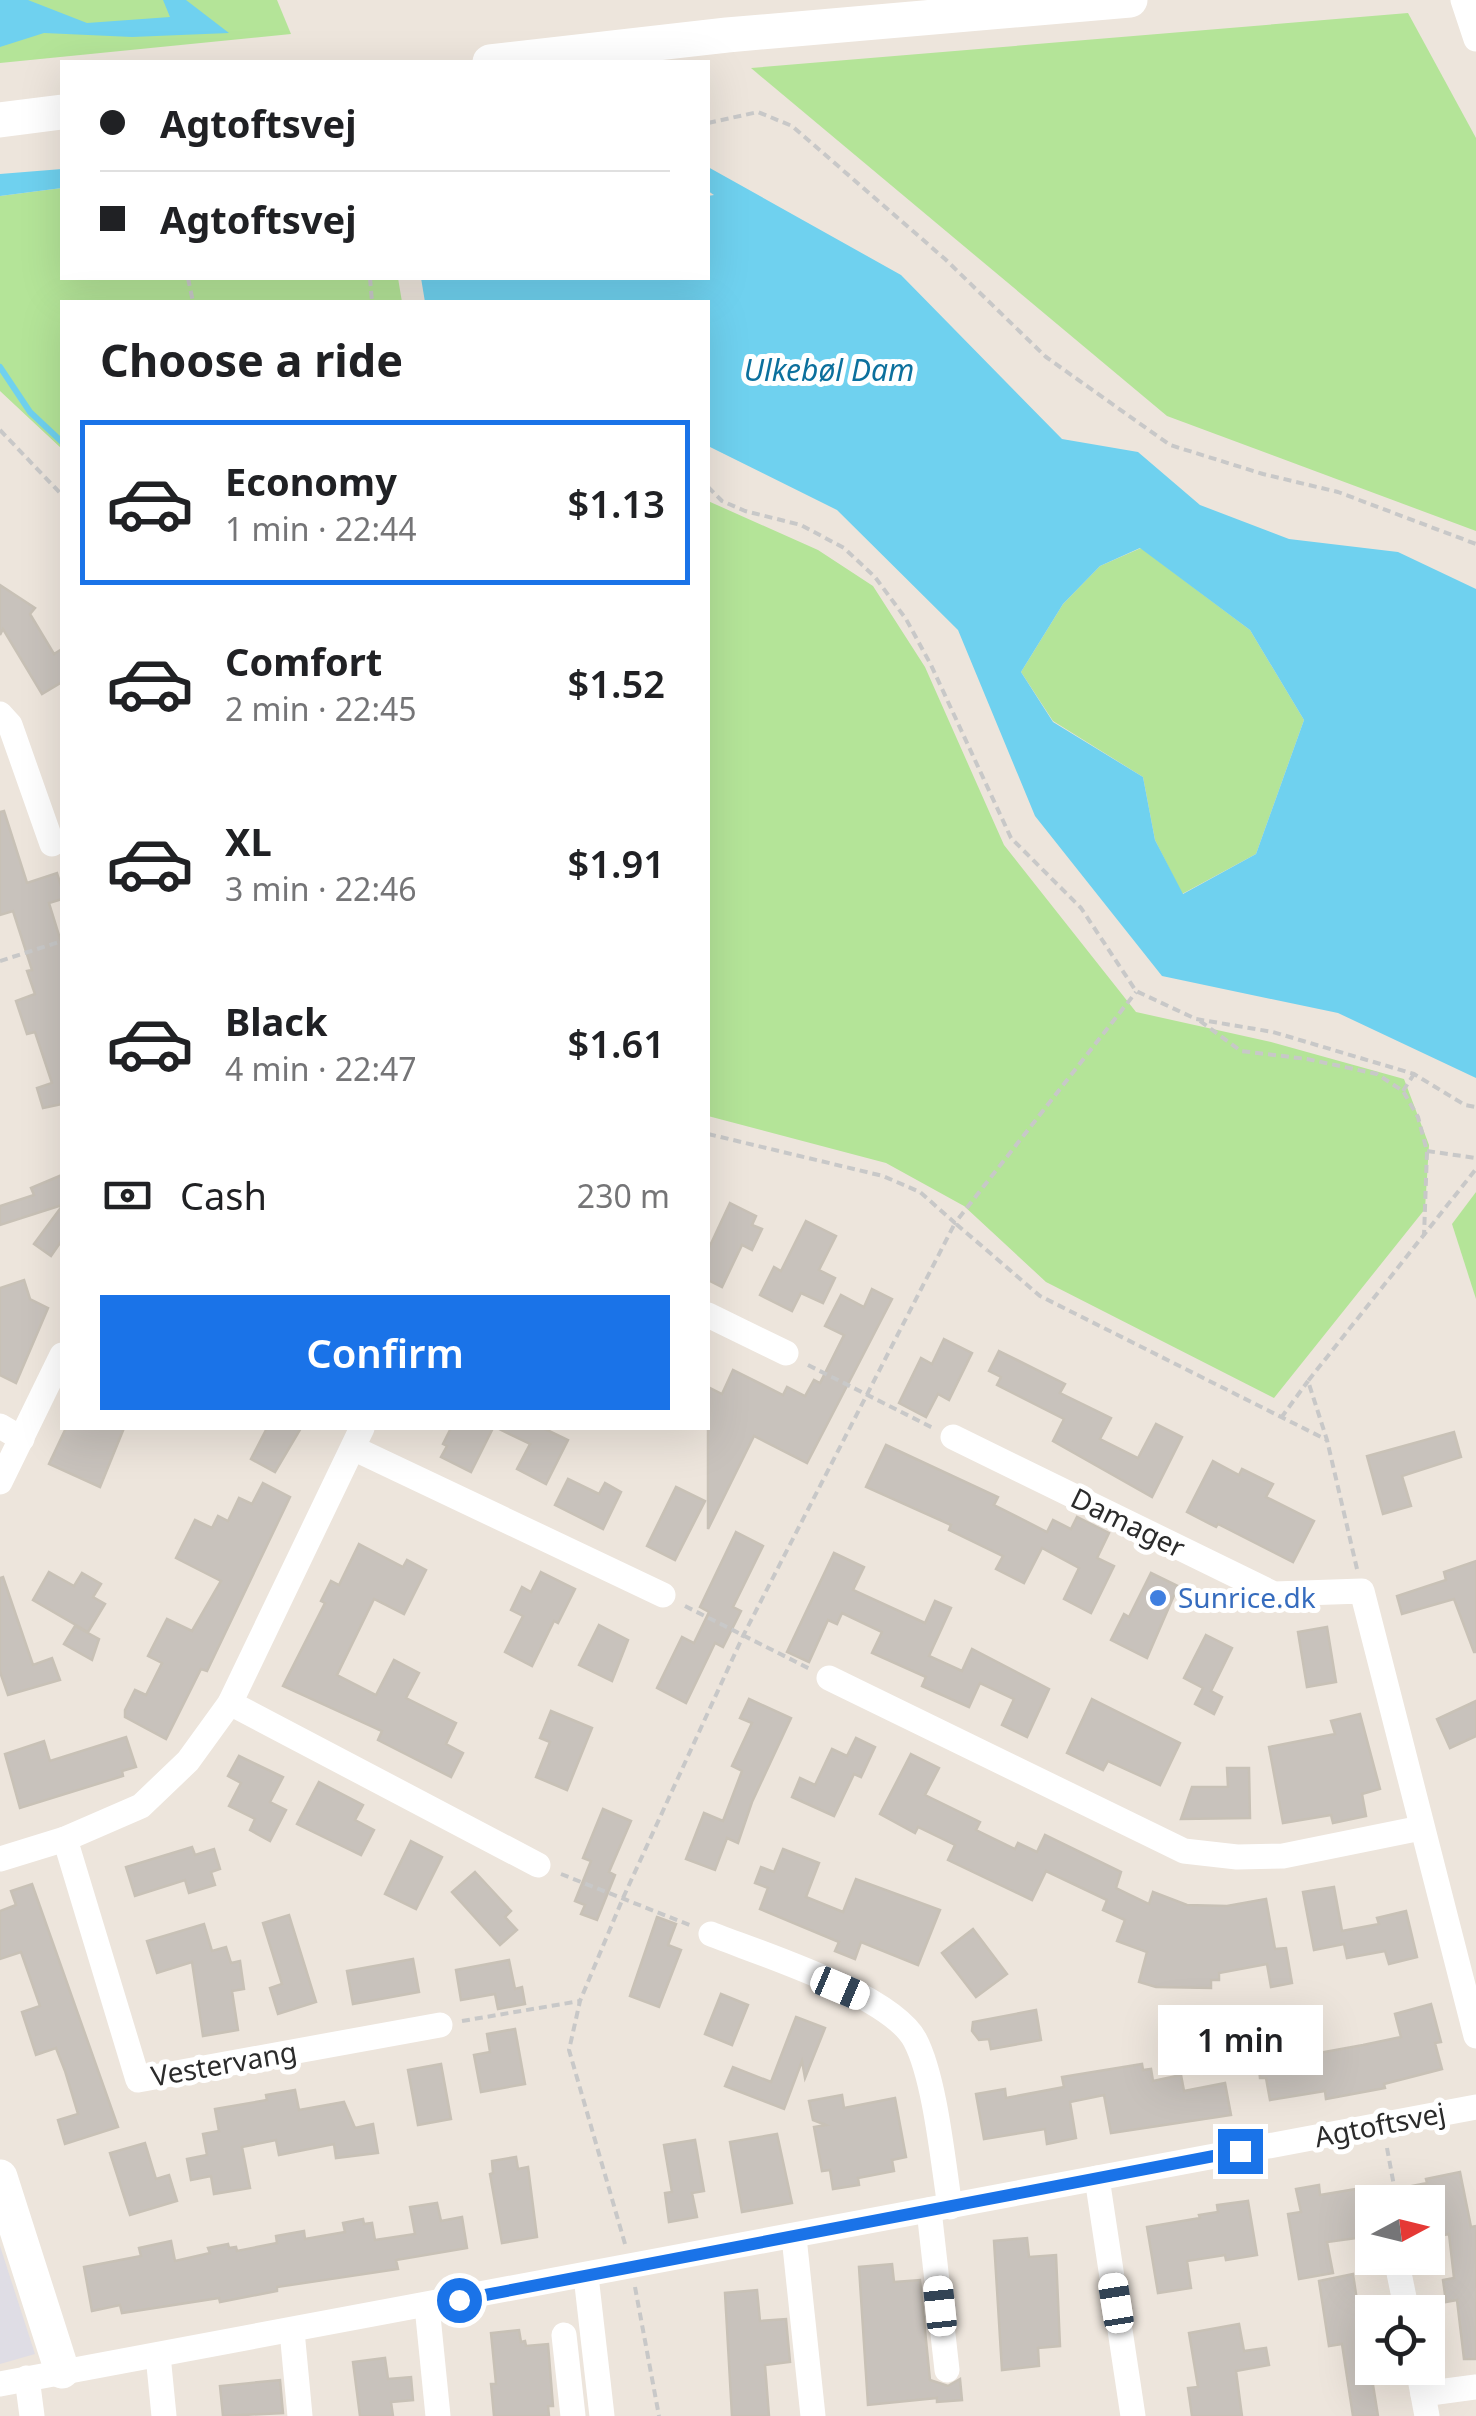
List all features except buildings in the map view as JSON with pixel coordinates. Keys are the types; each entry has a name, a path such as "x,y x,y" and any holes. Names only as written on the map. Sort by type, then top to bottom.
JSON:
{"street":[{"path":"508,60 727,35 1130,0"},
{"path":"1462,0 1476,39"},
{"path":"0,120 60,112"},
{"path":"0,714 10,725 52,844"},
{"path":"710,1316 786,1353"},
{"path":"0,1482 11,1433 60,1358"},
{"path":"0,1859 64,1839 141,1806 188,1761 230,1703 358,1438 662,1595"},
{"name":"Damager","path":"954,1438 1274,1594 1362,1591"},
{"path":"1362,1591 1476,2036"},
{"path":"828,1678 1184,1851 1237,1858 1283,1856 1421,1828"},
{"path":"230,1703 538,1865"},
{"name":"Vestervang","path":"64,1839 138,2080 440,2025"},
{"path":"711,1934 873,2001 898,2018 914,2037 925,2064 940,2208 947,2370"},
{"name":"Agtoftsvej","path":"0,2384 1476,2107"},
{"path":"0,2176 62,2371"},
{"path":"1097,2178 1133,2416"},
{"path":"794,2237 814,2416"},
{"path":"586,2276 602,2416"},
{"path":"428,2306 438,2416"},
{"path":"292,2332 300,2416"},
{"path":"564,2335 573,2416"},
{"path":"158,2355 164,2416"},
{"path":"26,2378 32,2416"},
{"path":"570,2385 597,2379"},
{"path":"1425,2405 1476,2386"}],"path":[{"path":"710,123 758,112 792,126 945,259 1046,357 1170,445 1262,474 1338,492 1476,544"},
{"path":"0,430 60,493"},
{"path":"49,479 60,487"},
{"path":"710,488 722,501 744,511 800,525 830,540 874,577 906,619 931,666 1011,838 1081,908 1136,991 1196,1019 1241,1050 1378,1074 1403,1092 1418,1117 1427,1151 1424,1236"},
{"path":"0,962 60,943"},
{"path":"660,2416 632,2268 570,2050 580,2002 623,1898 743,1636 955,1222 1136,991"},
{"path":"1196,1019 1273,1032 1414,1074 1465,1105 1476,1107"},
{"path":"1403,1092 1414,1074"},
{"path":"710,1134 883,1176 920,1192 1040,1296 1327,1440"},
{"path":"1427,1151 1476,1158"},
{"path":"1282,1418 1476,1169"},
{"path":"786,1353 954,1438"},
{"path":"1308,1381 1327,1440 1362,1591"},
{"path":"662,1595 828,1678"},
{"path":"538,1865 711,1934"},
{"path":"440,2025 580,2002"},
{"path":"1384,2124 1394,2185"}],"shaded area":[{"path":"0,2246 35,2354 0,2364"}],"green space":[{"path":"0,0 277,0 291,34 0,63"},
{"path":"1408,13 1476,138 1476,531 1167,416 751,68"},
{"path":"60,188 60,280 398,280 402,300 60,300 60,447 0,391 0,196"},
{"path":"710,502 818,550 873,586 925,667 1004,845 1136,1012 1271,1042 1404,1079 1429,1145 1425,1209 1274,1398 1046,1282 964,1206 886,1163 710,1117"},
{"path":"1141,548 1250,630 1304,720 1256,854 1182,894 1155,840 1143,777 1053,721 1021,672 1063,604 1100,566"},
{"path":"1476,1192 1476,1299 1452,1224"}],"water":[{"path":"0,0 28,0 87,23 170,17 163,0 186,0 229,33 132,37 44,33 0,47"},
{"name":"Ulkebøl Dam","path":"710,168 901,275 1062,439 1138,452 1200,505 1289,539 1398,552 1476,589 1476,1078 1338,1013 1162,976 1035,816 958,630 837,510 710,447 710,300 425,300 421,280 710,280 710,196 714,195 710,192","holes":["1140,548 1250,630 1304,720 1256,854 1183,894 1155,840 1143,777 1053,722 1021,672 1063,604 1100,566"]},
{"path":"60,169 60,188 0,196 0,174"}],"waterway":[{"path":"0,367 30,412 60,440"}],"place":[{"name":"Sunrice.dk","path":"1158,1598"}],"route":[{"path":"459,2300 1240,2151"}]}
